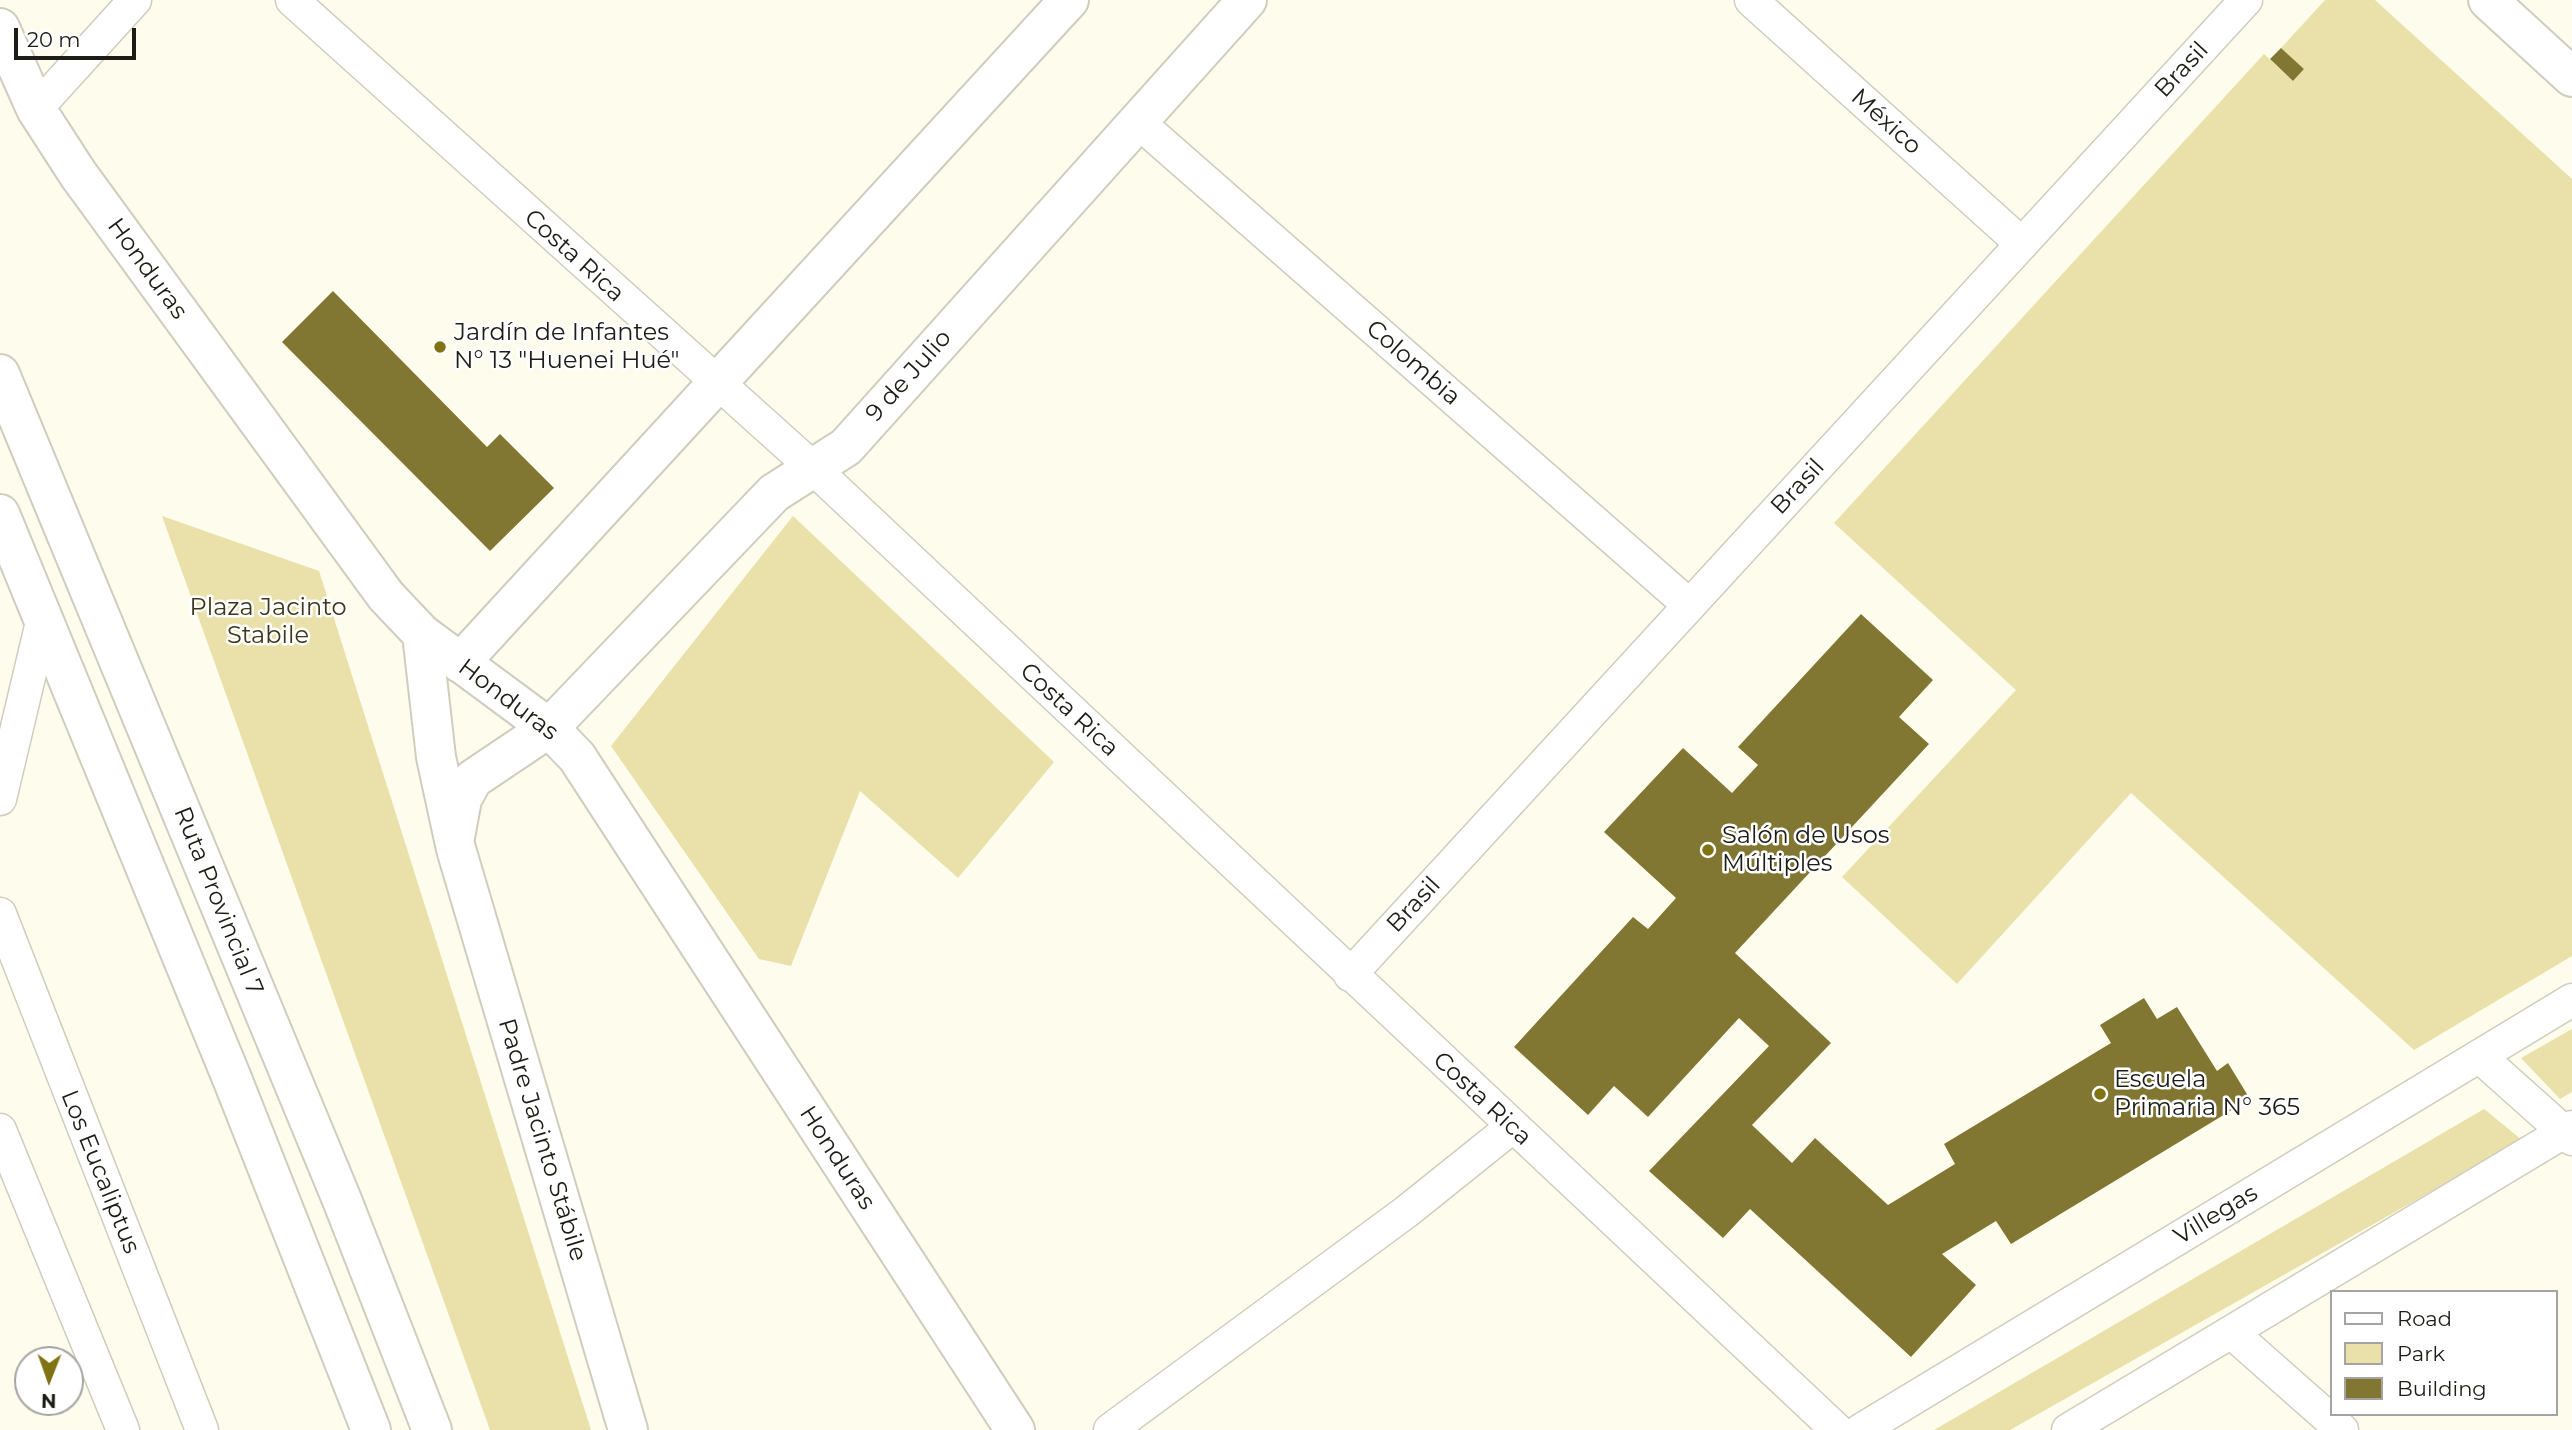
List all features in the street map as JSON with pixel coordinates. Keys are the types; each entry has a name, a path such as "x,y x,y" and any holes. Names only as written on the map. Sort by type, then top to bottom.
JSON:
{"main road":[{"path":"460,663 1069,0"},
{"name":"9 de Julio","path":"549,728 774,493 846,447 1247,0"},
{"path":"2488,0 2572,77"},
{"name":"Honduras","path":"0,28 36,109 78,174 386,596 422,634 549,728 587,772 1014,1430"},
{"name":"Ruta Provincial 7","path":"0,374 342,1200 432,1430"},
{"path":"0,513 233,1081 371,1430"},
{"name":"Padre Jacinto Stábile","path":"422,634 436,757 456,849 628,1430"},
{"name":"Padre Jacinto Stábile","path":"456,849 458,810 473,779 549,728"}],"street":[{"path":"36,109 135,0"},
{"name":"Costa Rica","path":"292,0 716,384 813,468 1350,975 1838,1430"},
{"name":"México","path":"1751,0 2022,244"},
{"name":"Brasil","path":"1350,975 2246,0"},
{"name":"Colombia","path":"1137,121 1689,606"},
{"path":"0,799 43,618"},
{"name":"Los Eucaliptus","path":"0,914 202,1430"},
{"name":"Villegas","path":"1861,1430 2572,1000"},
{"path":"2068,1430 2569,1132 2479,1056"},
{"path":"1110,1430 1406,1212 1512,1127"},
{"path":"0,1130 122,1430"},
{"path":"2231,1332 2342,1430"}],"green space":[{"path":"2325,0 2375,0 2572,179 2572,956 2414,1050 2131,793 1957,984 1842,877 2016,690 1834,523 2264,54 2293,81 2304,69 2281,48"},
{"name":"Plaza Jacinto Stabile","path":"162,516 319,571 591,1430 490,1430"},
{"path":"793,516 1054,762 958,878 860,791 791,966 759,959 611,746"},
{"path":"2572,1029 2572,1092 2560,1099 2521,1058"},
{"path":"2484,1109 2522,1140 2010,1430 1934,1430"}],"building":[{"path":"2281,48 2304,69 2293,81 2270,59"},
{"path":"333,291 487,447 500,434 554,488 490,551 282,342"},
{"path":"1861,614 1933,680 1899,717 1929,744 1735,953 1831,1043 1752,1125 1792,1163 1815,1138 1888,1205 1955,1164 1944,1144 2111,1043 2100,1025 2144,998 2157,1019 2177,1007 2217,1071 2228,1063 2250,1099 2011,1244 1996,1221 1942,1254 1976,1285 1911,1357 1750,1209 1723,1238 1649,1171 1769,1046 1739,1018 1648,1117 1614,1086 1588,1115 1514,1047 1633,917 1648,929 1676,898 1604,832 1683,748 1732,793 1758,765 1738,747"}],"place":[{"name":"Jardín de Infantes N° 13 \"Huenei Hué\"","path":"440,347"},
{"name":"Salón de Usos Múltiples","path":"1708,850"},
{"name":"Escuela Primaria N° 365","path":"2100,1094"}]}
